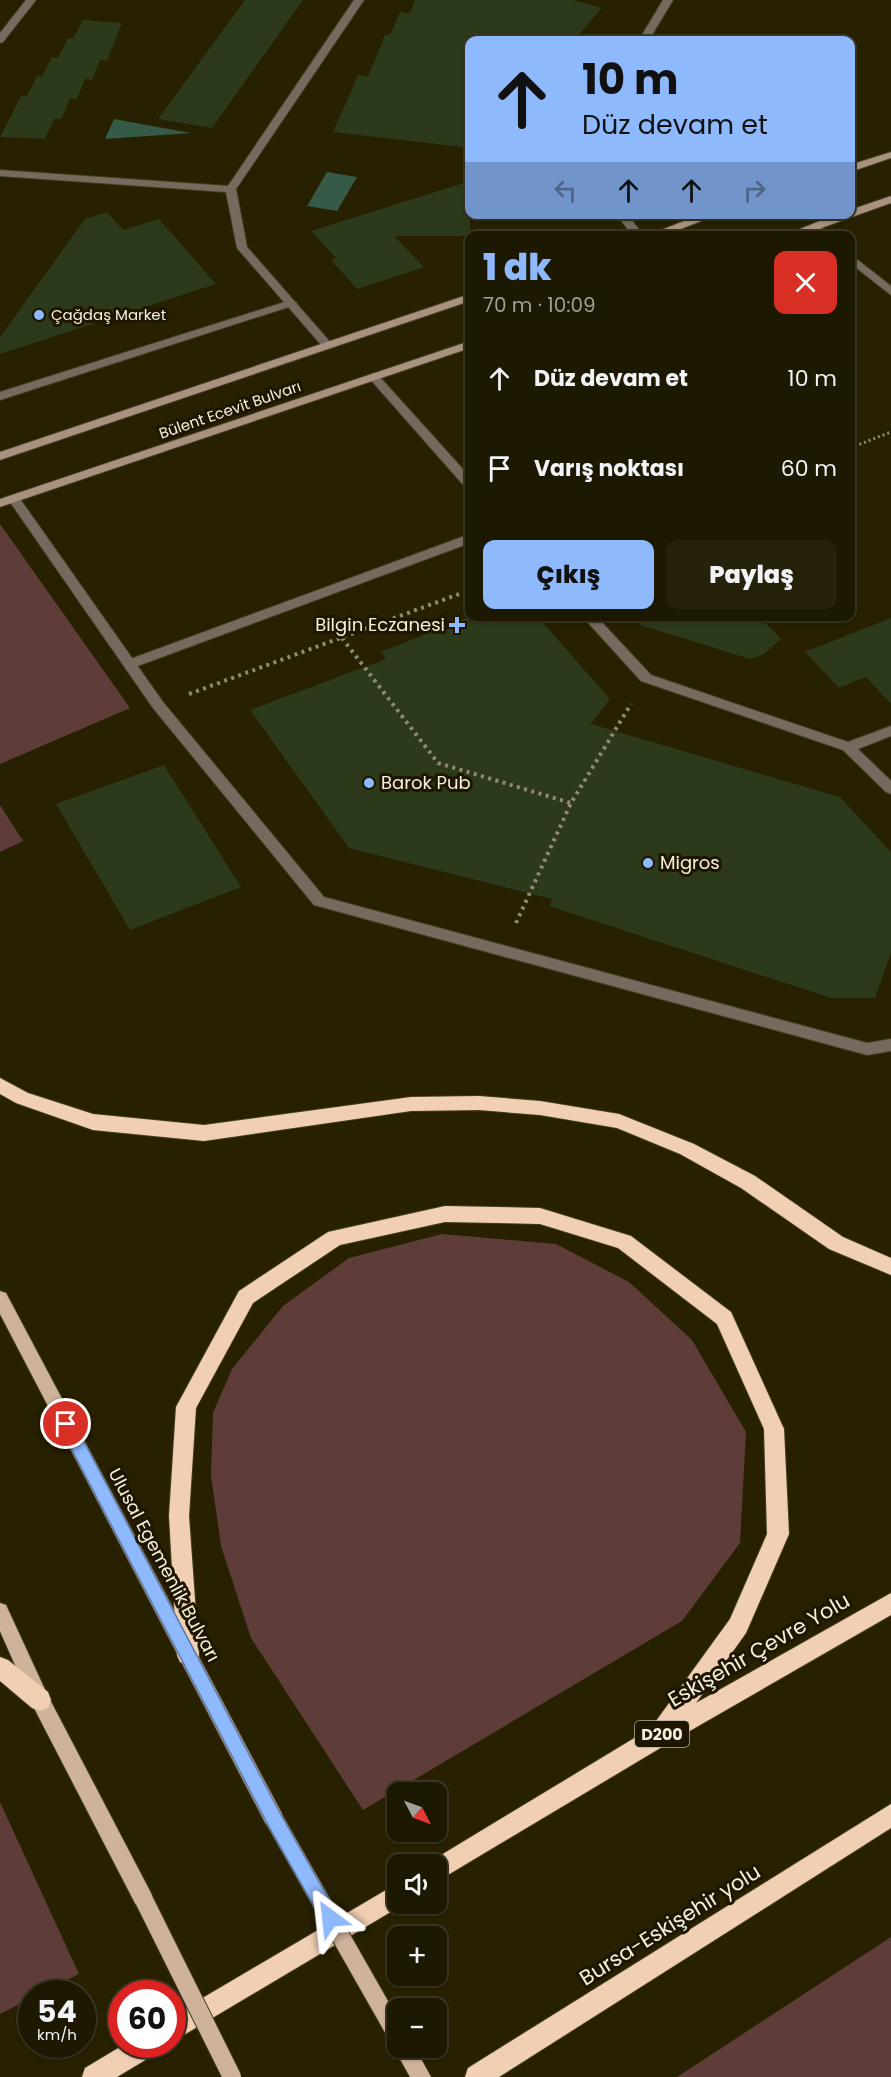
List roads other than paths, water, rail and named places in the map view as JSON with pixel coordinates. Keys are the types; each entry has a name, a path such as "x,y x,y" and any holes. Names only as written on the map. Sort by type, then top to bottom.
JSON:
{"highway":[{"path":"0,1084 22,1098 93,1122 204,1133 411,1104 479,1103 540,1108 619,1121 687,1149 748,1182 836,1243 891,1267"},
{"path":"188,1655 179,1516 186,1407 246,1297 335,1238 445,1214 540,1216 624,1242 724,1318 774,1429 778,1534 738,1626 659,1736"},
{"name":"Eskişehir Çevre Yolu","path":"447,1863 659,1736 891,1603"},
{"path":"0,1667 40,1701"},
{"name":"Bursa-Eskişehir yolu","path":"477,2077 891,1815"},
{"path":"186,2022 387,1901"},
{"path":"94,2077 125,2058"}],"main road":[{"path":"855,167 891,155"},
{"path":"855,212 891,199"},
{"path":"665,231 700,219"},
{"path":"802,231 835,219"},
{"name":"Bülent Ecevit Bulvarı","path":"0,456 465,299"},
{"name":"Bülent Ecevit Bulvarı","path":"7,501 465,346"},
{"name":"Ulusal Egemenlik Bulvarı","path":"0,1298 274,1819 387,2018"},
{"path":"0,1611 40,1701 144,1900 232,2077"},
{"path":"410,2058 421,2077"}],"street":[{"path":"0,40 31,0"},
{"path":"327,345 242,248 231,189 359,0"},
{"path":"646,36 668,0"},
{"path":"0,173 231,189"},
{"path":"625,219 635,231"},
{"path":"816,226 821,231"},
{"path":"855,261 891,292"},
{"path":"0,396 291,303"},
{"path":"374,377 465,479"},
{"path":"7,501 130,664 158,705 319,902 867,1049 891,1045"},
{"path":"130,664 465,540"},
{"path":"593,621 646,678 849,747 891,789"},
{"path":"849,747 891,731"}],"place":[{"name":"Çağdaş Market","path":"39,315"},
{"name":"Bilgin Eczanesi","path":"457,625"},
{"name":"Barok Pub","path":"369,783"},
{"name":"Migros","path":"648,863"}]}
